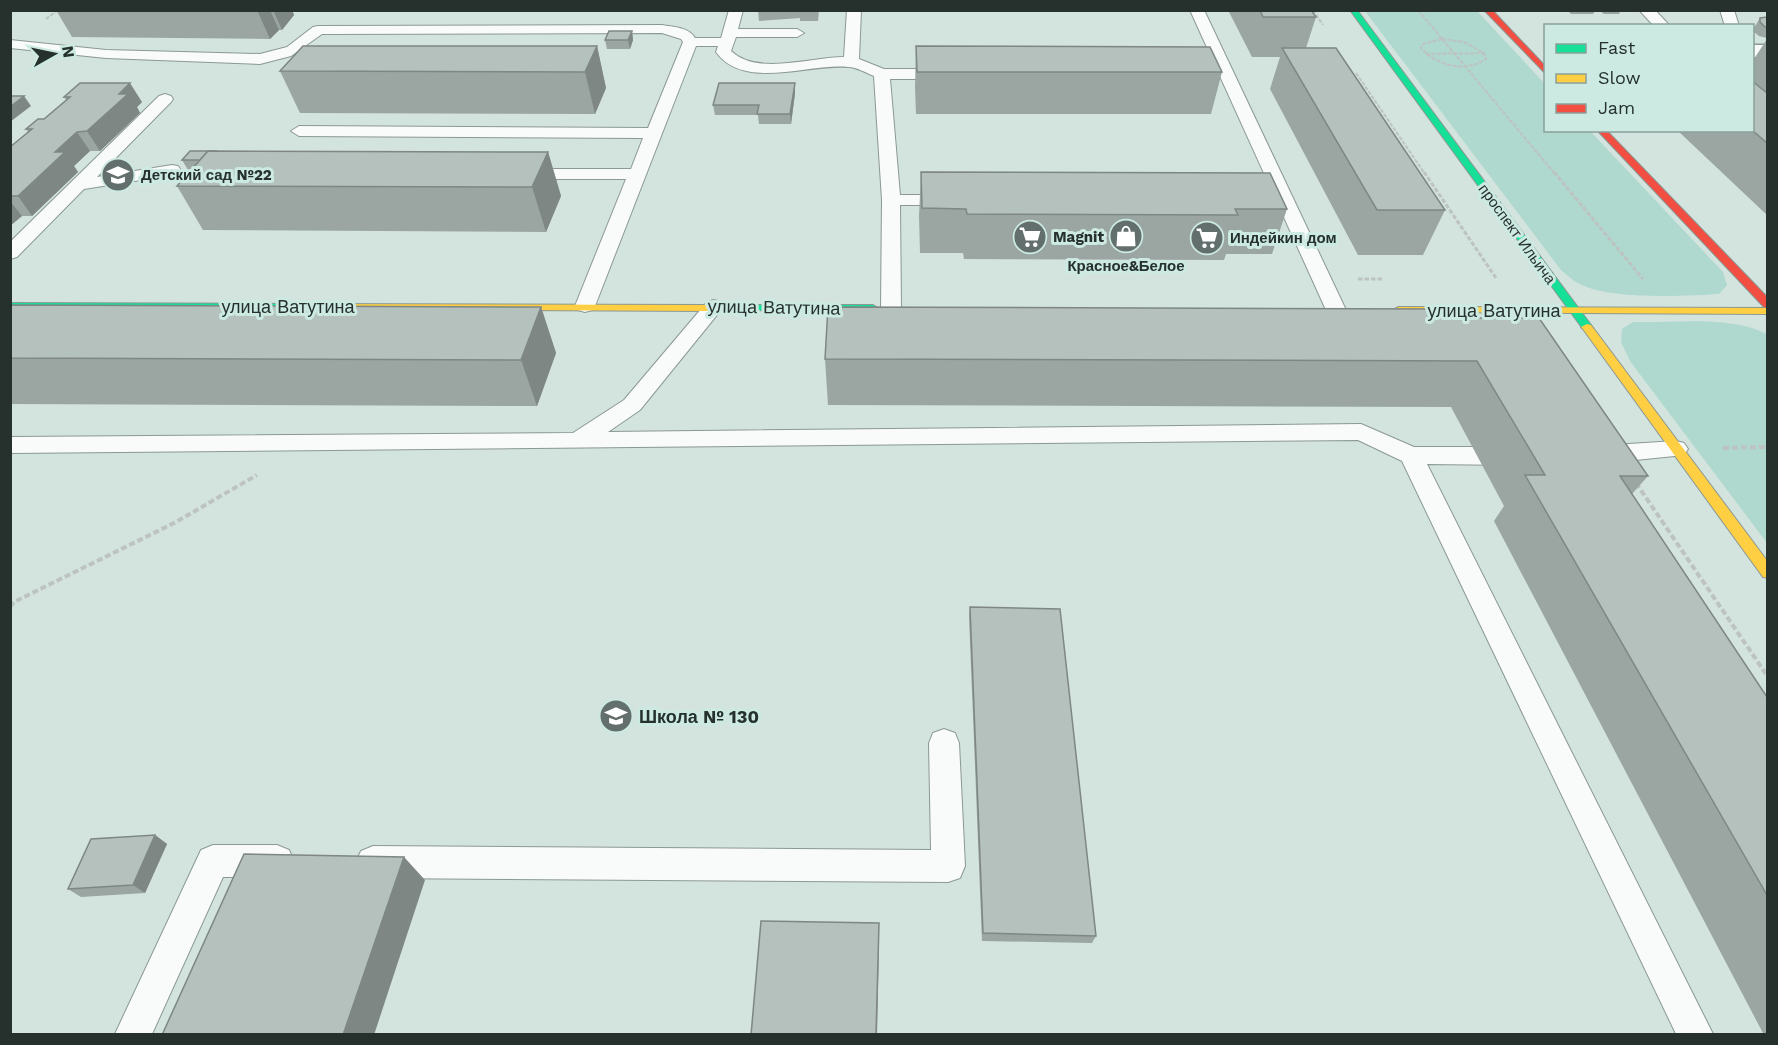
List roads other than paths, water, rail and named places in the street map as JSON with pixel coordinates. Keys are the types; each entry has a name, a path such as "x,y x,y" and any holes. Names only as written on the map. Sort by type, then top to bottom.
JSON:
{"street":[{"name":"проспект Ильича","path":"1353,10 1767,573"},
{"path":"1487,10 1542,64"},
{"path":"1603,132 1767,305"},
{"name":"улица Ватутина","path":"10,306 897,308"},
{"name":"улица Ватутина","path":"1382,310 1767,310"}],"lane":[{"path":"736,10 723,52 728,60 758,68 851,62 882,74 965,74"},
{"path":"851,62 854,10"},
{"path":"1197,10 1220,73 1286,200 1336,310"},
{"path":"1646,10 1661,24"},
{"path":"10,44 106,54 260,59 278,57 292,52 330,17"},
{"path":"318,30 662,29 687,36 690,42 585,306"},
{"path":"690,42 797,33"},
{"path":"882,74 897,308"},
{"path":"10,253 165,99"},
{"path":"299,131 654,133"},
{"path":"78,185 172,170"},
{"path":"498,174 638,174"},
{"path":"891,200 975,200"},
{"path":"1262,200 1286,200"},
{"path":"578,441 632,405 714,306"},
{"path":"10,445 1360,432 1411,455 1534,456"},
{"path":"1580,455 1676,449"},
{"path":"1411,455 1695,1035"},
{"path":"344,862 948,866 944,742"},
{"path":"133,1035 213,861 308,862"}],"place":[{"name":"Детский сад №22","path":"118,175"},
{"name":"Красное&Белое","path":"1126,236"},
{"name":"Magnit","path":"1030,237"},
{"name":"Индейкин дом","path":"1207,238"},
{"name":"Школа № 130","path":"616,716"}]}
